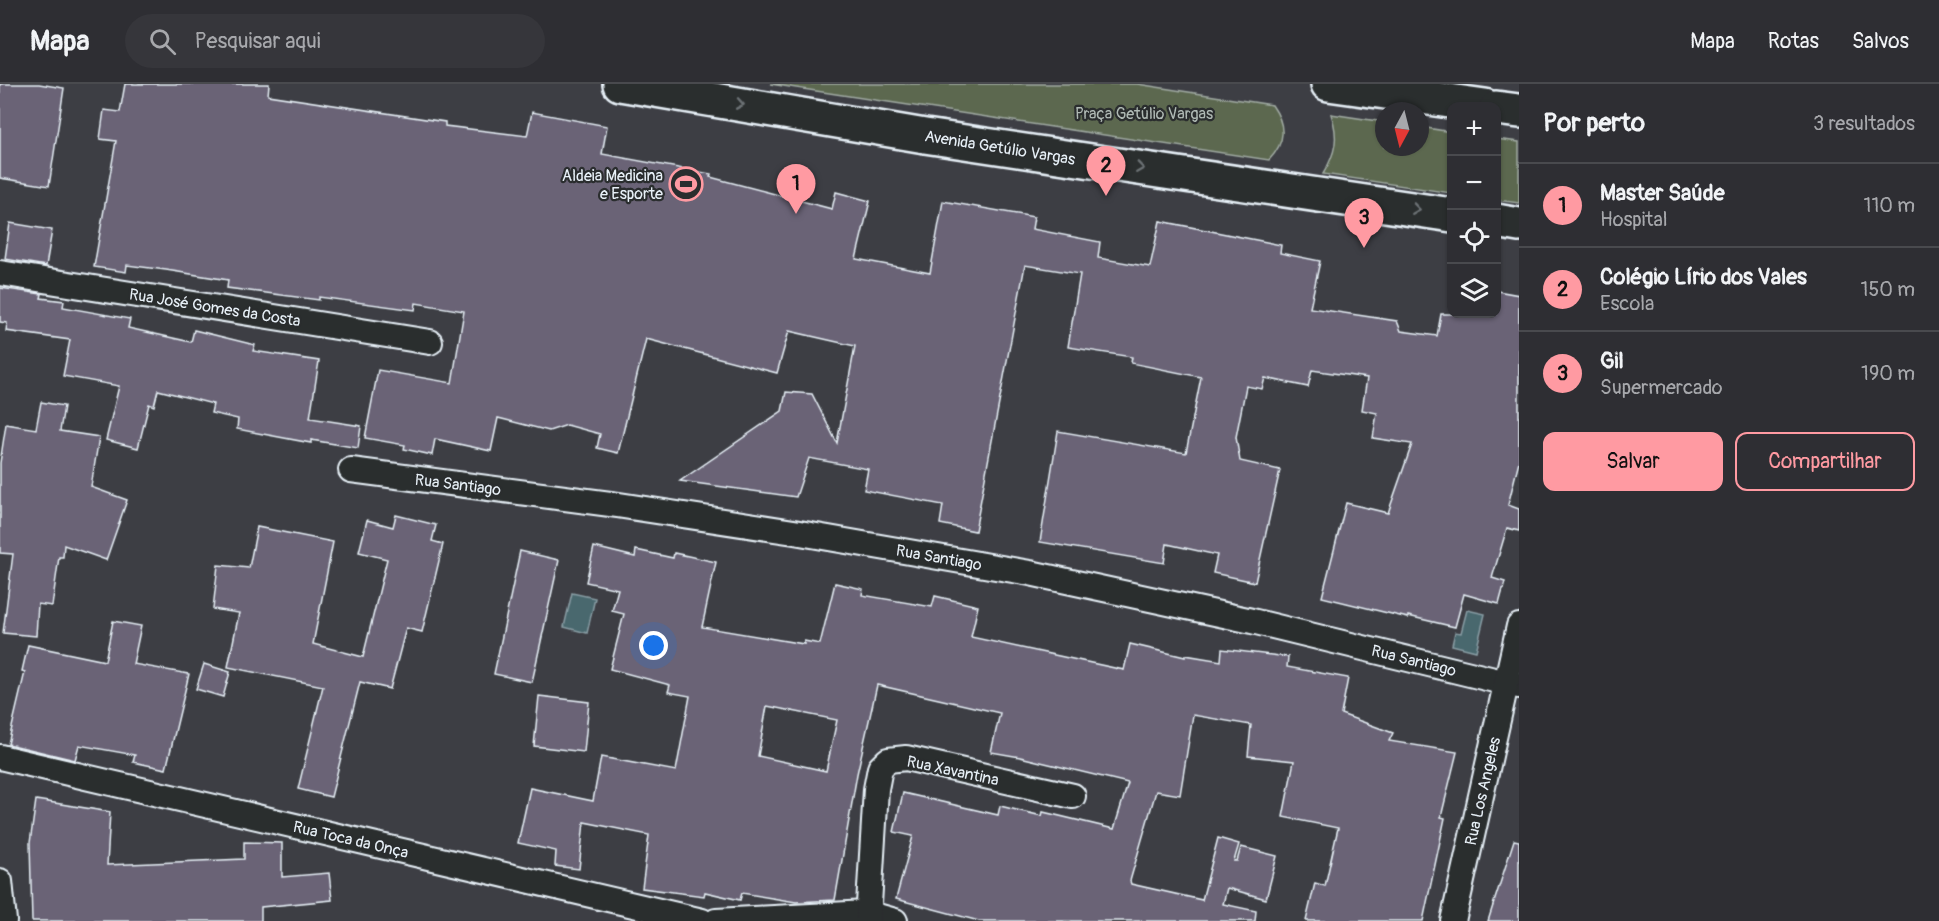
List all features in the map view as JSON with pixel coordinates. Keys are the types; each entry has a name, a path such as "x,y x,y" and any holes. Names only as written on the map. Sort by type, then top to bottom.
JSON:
{"main road":[{"name":"Avenida Getúlio Vargas","path":"620,84 948,139 1447,214"},
{"path":"1328,84 1456,102"},
{"path":"1501,109 1519,111"},
{"path":"1501,222 1519,225"}],"street":[{"name":"Rua José Gomes da Costa","path":"0,273 430,342"},
{"name":"Rua Santiago","path":"351,470 618,505 794,532 1030,573 1252,621 1513,685"},
{"name":"Rua Los Angeles","path":"1453,921 1513,685 1519,626"},
{"name":"Rua Toca da Onça","path":"0,757 702,921"},
{"name":"Rua Xavantina","path":"867,917 876,789 880,768 888,760 906,758 1073,796"},
{"path":"0,881 4,921"},
{"path":"716,921 867,917 895,921"}],"green space":[{"name":"Praça Getúlio Vargas","path":"770,84 1137,84 1272,105 1280,120 1282,133 1279,147 1269,160"},
{"path":"1331,114 1375,121 1375,156 1429,156 1429,128 1447,131 1447,192 1323,174 1335,145 1335,130"},
{"path":"1501,140 1519,142 1519,203 1501,201"}],"water":[{"path":"572,593 595,598 587,633 564,627"},
{"path":"1467,610 1485,614 1476,651 1452,645 1455,632 1461,633"}],"building":[{"path":"0,84 39,84 64,88 49,186 0,178"},
{"path":"125,84 269,84 268,95 445,122 445,126 527,136 532,112 607,126 602,154 711,174 710,177 832,209 836,192 870,201 856,259 930,273 943,201 1034,217 1032,229 1100,242 1098,258 1150,267 1160,221 1281,245 1280,253 1320,261 1310,308 1397,321 1401,331 1437,336 1441,314 1447,314 1447,318 1501,318 1501,292 1519,295 1519,461 1508,505 1519,509 1519,531 1507,528 1492,578 1505,582 1499,604 1464,594 1455,627 1322,597 1346,503 1388,513 1412,444 1373,438 1377,413 1362,410 1367,378 1312,370 1308,387 1265,378 1262,389 1246,386 1236,437 1240,461 1280,470 1255,582 1213,573 1217,555 1167,544 1164,563 1040,542 1058,431 1186,453 1201,377 1131,363 1132,357 1068,347 1080,274 1025,265 975,531 940,524 943,505 864,490 868,469 809,458 796,497 680,481 782,411 786,392 812,394 837,443 855,346 789,331 777,373 646,339 618,453 597,448 600,434 567,425 549,431 498,418 491,451 435,439 432,455 404,449 405,445 365,438 378,370 452,383 464,311 416,303 415,310 319,297 319,300 227,288 228,280 166,270 127,265 126,272 94,267 116,141 100,139 104,110 120,112"},
{"path":"10,223 52,230 46,266 5,259"},
{"path":"0,288 42,294 41,298 64,301 63,307 130,319 128,328 191,342 194,330 255,345 253,351 319,361 310,418 361,426 358,448 311,440 311,443 237,429 238,419 211,413 213,404 158,390 154,406 149,404 138,448 106,440 119,386 63,376 70,340 6,331 7,323 0,322"},
{"path":"41,402 64,406 60,431 99,437 91,487 127,500 106,560 64,545 63,557 59,557 52,606 38,604 36,636 3,633 13,554 0,553 0,463 6,424 36,429"},
{"path":"396,515 436,525 432,541 443,544 422,632 406,628 390,689 360,682 331,797 298,789 323,686 228,667 239,613 213,609 218,565 249,568 257,527 333,542 313,644 363,657 387,559 359,552 367,520 393,527"},
{"path":"594,547 635,557 636,550 673,558 674,553 716,562 702,627 804,644 804,641 820,644 835,583 863,589 862,595 932,607 935,596 978,606 971,637 1124,670 1130,644 1185,657 1185,655 1221,661 1222,649 1288,657 1287,667 1348,678 1341,714 1393,733 1389,741 1457,752 1441,817 1445,818 1423,921 1306,921 1315,883 1325,886 1338,828 1283,817 1294,761 1248,756 1251,725 1193,715 1180,795 1156,791 1130,881 1131,884 1202,900 1218,838 1239,844 1234,861 1237,861 1241,847 1277,856 1266,899 1227,888 1223,904 1256,911 1255,921 979,921 896,899 913,836 894,832 903,793 998,815 1000,806 1042,816 1043,812 1114,829 1128,783 991,752 1000,713 877,685 857,774 835,900 796,902 742,893 740,900 705,892 704,896 642,888 649,835 584,822 579,869 555,866 556,851 518,843 530,788 593,801 601,757 676,771 690,696 668,692 670,685 610,669 624,614 612,611 618,589 586,582","holes":["767,706 837,720 826,771 758,756"]},
{"path":"520,551 559,560 532,682 494,674"},
{"path":"113,621 141,626 133,664 189,674 166,769 133,762 135,755 79,745 75,760 8,744 25,672 22,671 28,645 105,661"},
{"path":"204,664 230,672 223,697 196,689"},
{"path":"539,696 589,702 584,752 534,746"},
{"path":"36,800 110,812 107,865 244,859 244,842 282,843 282,877 329,873 332,900 261,907 261,921 32,921 30,843"},
{"path":"1514,840 1519,841 1519,921 1488,921"}],"place":[{"name":"Aldeia Medicina e Esporte","path":"686,184"},
{"name":"Colégio Lírio dos Vales","path":"1106,196"},
{"name":"Master Saúde","path":"796,214"},
{"name":"Gil","path":"1364,248"}]}
